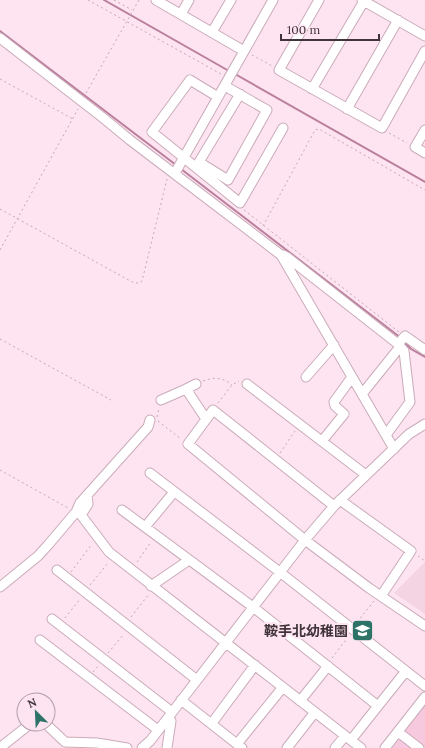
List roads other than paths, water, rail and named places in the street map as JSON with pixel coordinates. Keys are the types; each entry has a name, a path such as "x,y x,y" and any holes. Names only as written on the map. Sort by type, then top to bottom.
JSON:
{"street":[{"path":"156,0 244,51"},
{"path":"181,14 189,0"},
{"path":"212,32 231,0"},
{"path":"172,171 183,158 273,0"},
{"path":"319,0 279,70 382,128 425,51"},
{"path":"312,89 363,1 425,36"},
{"path":"347,109 398,20"},
{"path":"0,38 282,255 287,257 398,344 404,351 410,402 386,435"},
{"path":"218,97 190,80 152,132 240,203 283,128"},
{"path":"227,82 240,94 267,110 228,180 200,162 240,94"},
{"path":"425,130 415,147 425,153"},
{"path":"282,255 394,448"},
{"path":"362,394 399,348 398,344 405,336 425,350"},
{"path":"306,377 334,345"},
{"path":"322,441 344,414 335,406 334,402 352,377"},
{"path":"161,400 196,384"},
{"path":"247,384 366,475"},
{"path":"186,389 206,419"},
{"path":"380,595 411,551 337,503 275,460 213,410 188,444 305,540 380,595 425,626"},
{"path":"0,587 14,574 38,556 88,504 87,495 148,427 150,420"},
{"path":"142,748 170,715 305,540 337,503 409,434 425,424"},
{"path":"150,473 425,686"},
{"path":"146,527 174,492"},
{"path":"122,510 253,607 378,706"},
{"path":"78,514 109,552 361,748"},
{"path":"153,587 189,560"},
{"path":"57,570 197,680"},
{"path":"52,619 104,659 170,715 171,721 167,748"},
{"path":"40,640 158,730"},
{"path":"212,723 255,666"},
{"path":"300,701 327,666"},
{"path":"335,748 348,738 378,706 406,671"},
{"path":"181,700 212,723 239,746 283,687"},
{"path":"385,748 425,697"},
{"path":"286,748 315,712"},
{"path":"1,747 20,732"},
{"path":"54,732 65,742 97,743 127,748"},
{"path":"398,732 419,748"}],"waterway":[{"path":"104,0 229,71"},
{"path":"0,31 176,165"},
{"path":"235,74 425,182"},
{"path":"181,169 401,338"},
{"path":"404,342 411,349 425,357"}],"place":[{"name":"鞍手北幼稚園","path":"363,631"}]}
